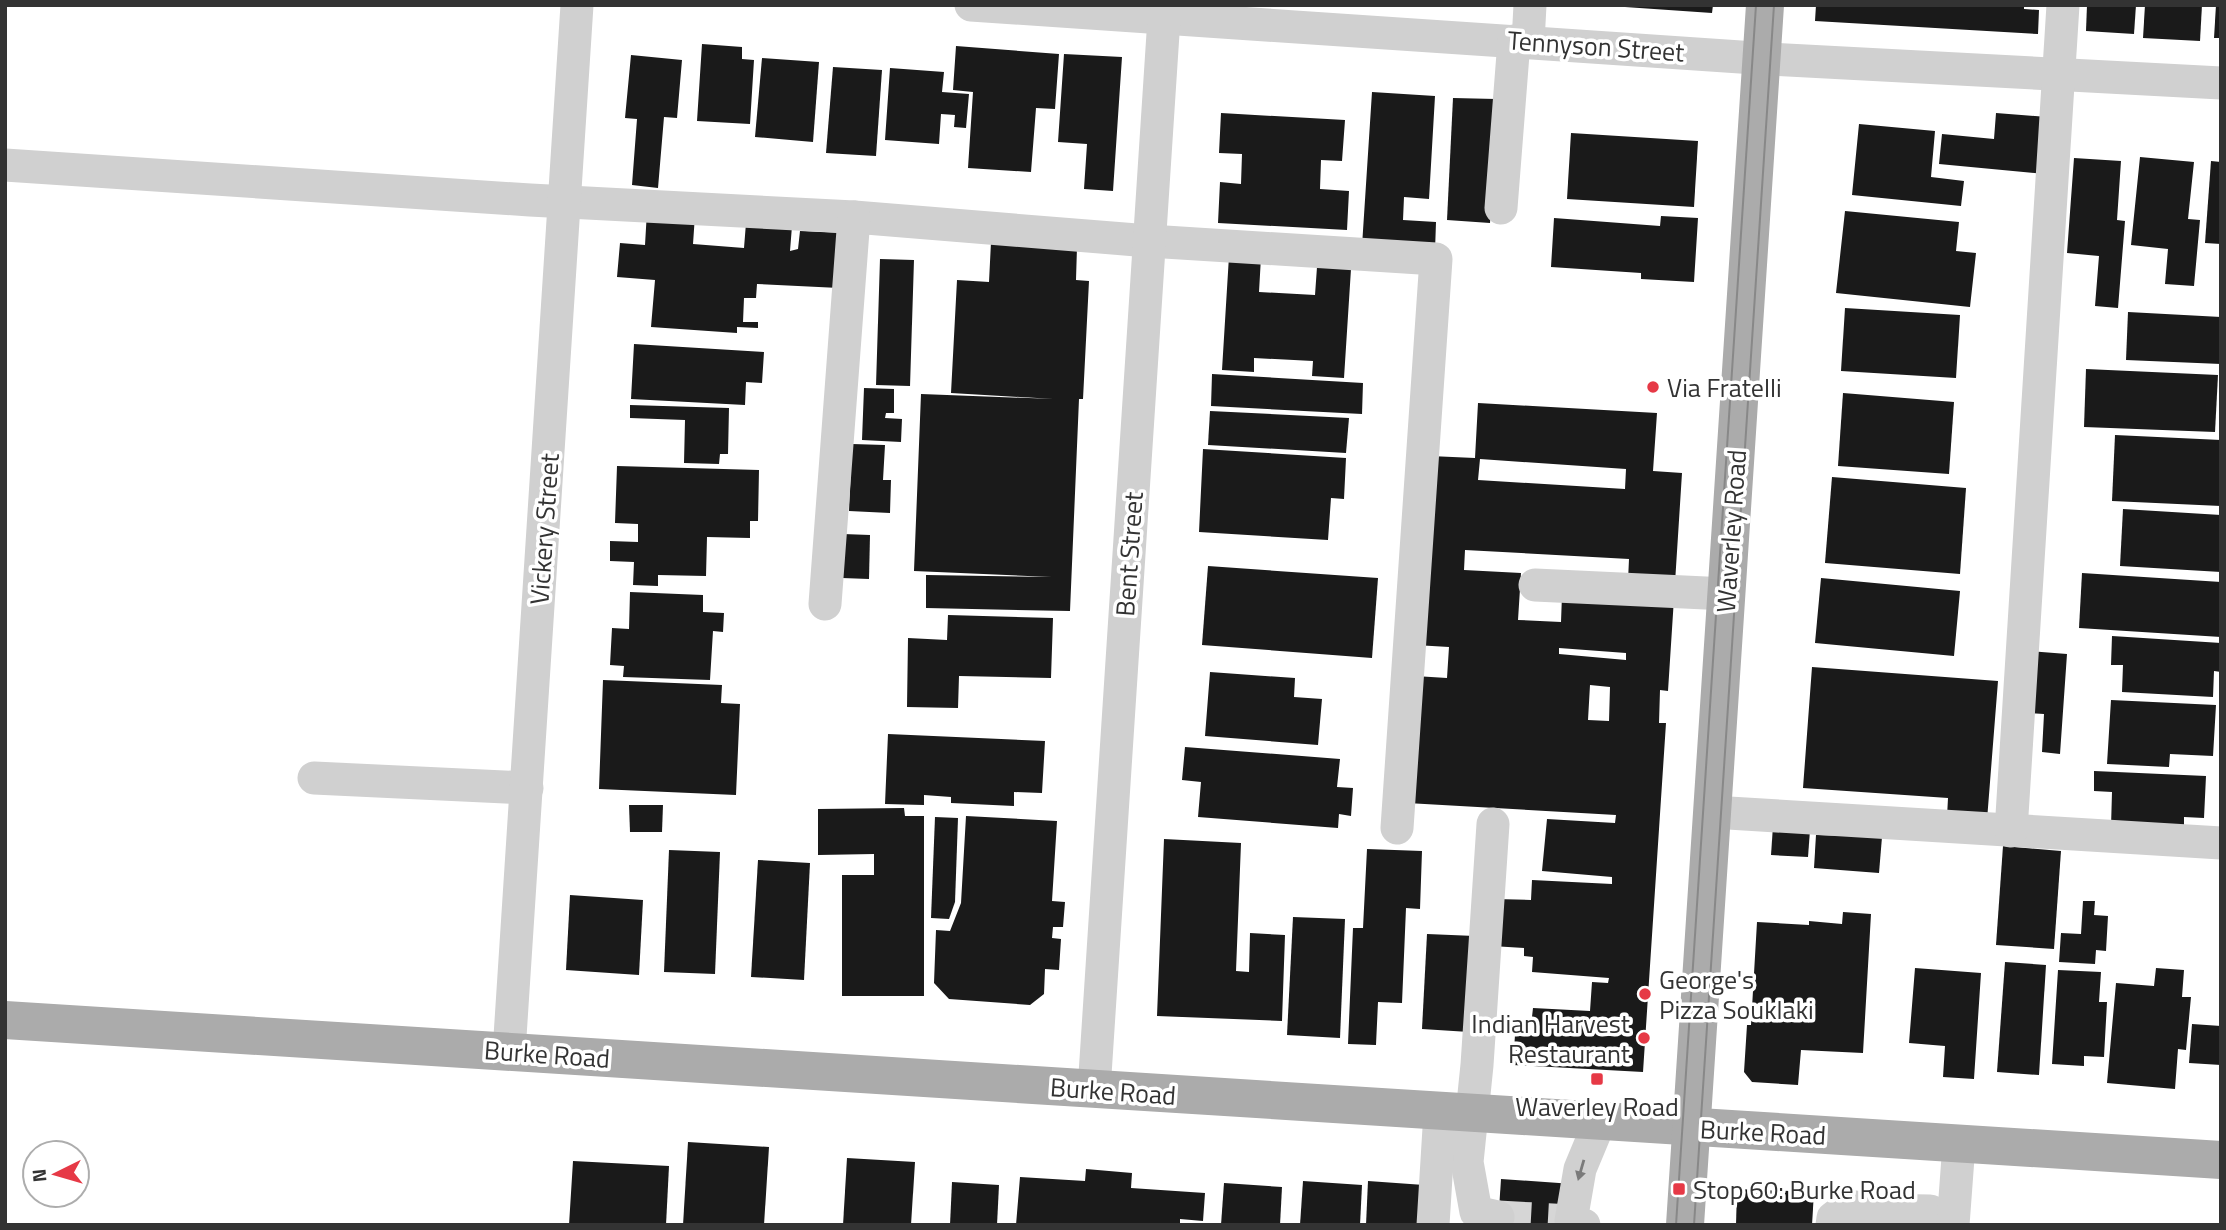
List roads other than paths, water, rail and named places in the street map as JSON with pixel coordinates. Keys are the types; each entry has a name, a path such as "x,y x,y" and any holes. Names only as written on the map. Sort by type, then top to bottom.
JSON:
{"main road":[{"name":"Waverley Road","path":"1685,1225 1765,5"},
{"name":"Burke Road","path":"5,1020 2221,1160"}],"street":[{"name":"Vickery Street","path":"509,1052 577,5"},
{"name":"Tennyson Street","path":"971,5 1762,58 2221,83"},
{"path":"1501,208 1521,41 1530,5"},
{"path":"2011,831 2063,5"},
{"name":"Bent Street","path":"1094,1090 1164,18"},
{"path":"5,165 564,202 854,217 1149,241 1436,258 1397,828"},
{"path":"825,604 854,217"},
{"path":"1535,585 1727,594"},
{"path":"314,778 527,788"},
{"path":"1712,811 2221,843"},
{"path":"1433,1225 1457,1112 1493,824"},
{"path":"1457,1112 1476,1212 1498,1217"},
{"path":"1578,1223 1580,1169 1600,1121"},
{"path":"1953,1225 1959,1144"},
{"path":"1832,1225 1833,1218 1849,1206 1874,1210 1930,1211 1937,1225"}],"tunnel":[{"path":"1498,1217 1571,1221"}],"tram line":[{"path":"1676,1225 1756,5"},
{"path":"1694,1225 1774,5"}],"place":[{"name":"Via Fratelli","path":"1653,387"},
{"name":"George's Pizza Souklaki","path":"1645,994"},
{"name":"Indian Harvest Restaurant","path":"1644,1038"},
{"name":"Waverley Road","path":"1597,1079"},
{"name":"Stop 60: Burke Road","path":"1679,1189"}]}
